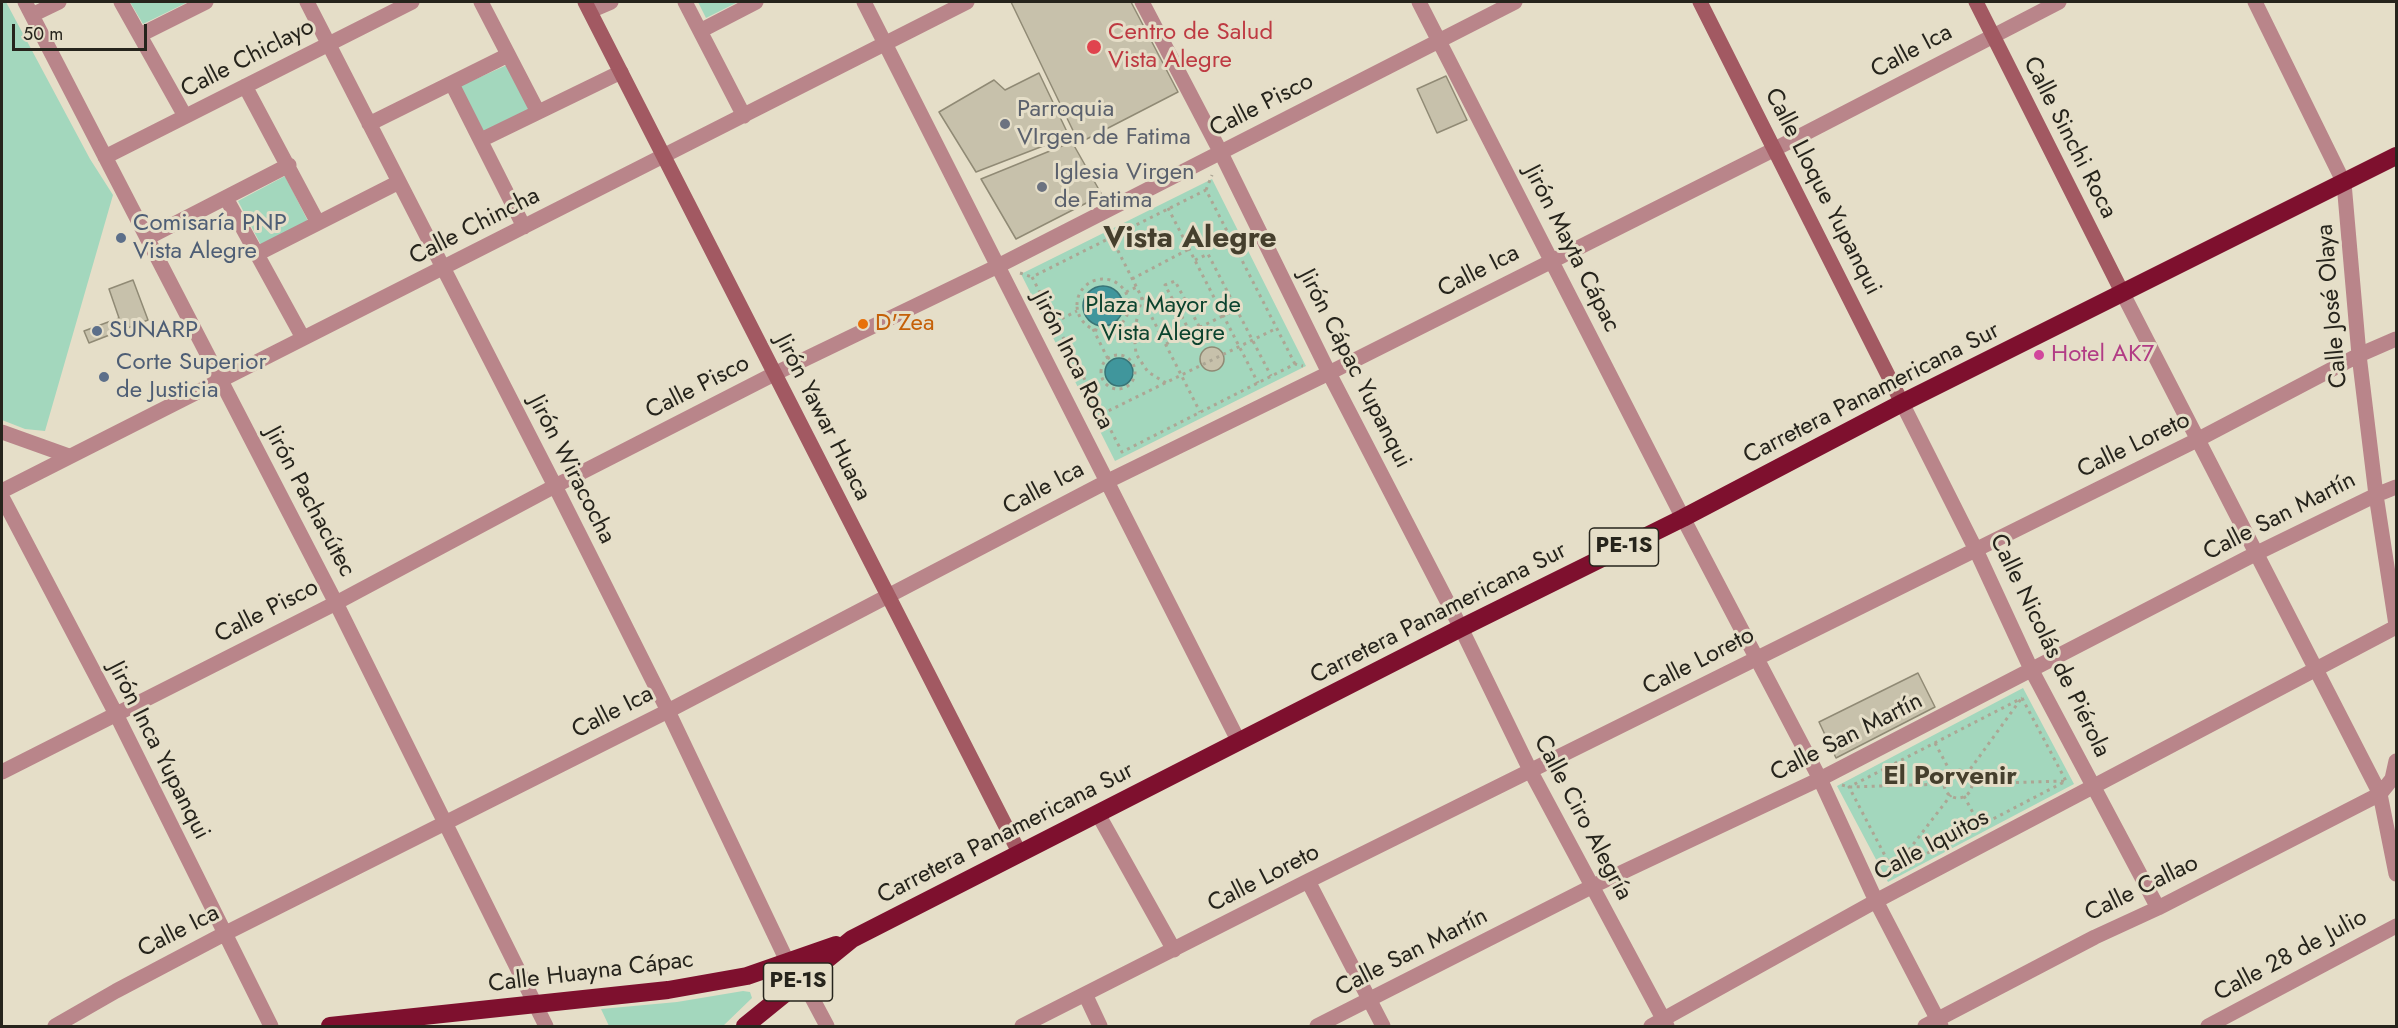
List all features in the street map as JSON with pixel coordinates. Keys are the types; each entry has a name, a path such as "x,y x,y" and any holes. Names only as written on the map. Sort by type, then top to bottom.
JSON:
{"highway":[{"name":"Carretera Panamericana Sur","path":"745,1026 852,939 1461,628 1683,518 1902,403 2397,156"},
{"name":"Calle Huayna Cápac","path":"330,1026 668,990 747,976 852,939"}],"street":[{"path":"28,8 59,2"},
{"path":"122,2 185,116"},
{"path":"140,35 202,2"},
{"name":"Jirón Wiracocha","path":"307,2 668,711 788,963"},
{"name":"Calle Chiclayo","path":"105,157 408,2"},
{"path":"480,2 538,112"},
{"path":"588,6 610,2"},
{"path":"686,2 744,116"},
{"path":"700,31 756,2"},
{"name":"Jirón Inca Roca","path":"864,2 1239,742"},
{"name":"Calle Chincha","path":"2,491 219,379 525,227 967,2"},
{"name":"Jirón Cápac Yupanqui","path":"1142,2 1221,153 1329,373 1461,628"},
{"name":"Jirón Mayta Cápac","path":"1419,2 1683,518 1820,779 1935,1024"},
{"name":"Calle Pisco","path":"2,772 336,603 555,486 774,374 998,266 1515,2"},
{"name":"Calle Lloque Yupanqui","path":"1700,2 1902,403"},
{"name":"Calle Sinchi Roca","path":"1976,2 2123,294"},
{"name":"Calle Ica","path":"55,1026 224,934 668,711 1108,481 1775,149 2059,2"},
{"name":"Calle José Olaya","path":"2255,2 2344,183 2359,355 2376,495 2397,626"},
{"name":"Jirón Yawar Huaca","path":"588,6 1020,854"},
{"name":"Jirón Pachacútec","path":"28,8 336,603 546,1026"},
{"path":"369,124 508,55"},
{"path":"481,140 621,72"},
{"path":"452,84 525,227"},
{"path":"245,87 289,165 318,223"},
{"path":"147,238 289,165"},
{"path":"257,254 399,182"},
{"path":"226,198 303,338"},
{"path":"2123,294 2380,794 2397,874"},
{"name":"Calle Loreto","path":"1022,1026 1308,881 2198,440 2359,355 2397,339"},
{"name":"Calle Nicolás de Piérola","path":"1902,403 1976,550 2031,669 2158,908"},
{"path":"2,432 69,456"},
{"name":"Calle San Martín","path":"1317,1026 1593,886 1820,779 2255,554 2397,487"},
{"name":"Jirón Inca Yupanqui","path":"2,497 116,714 271,1026"},
{"name":"Calle Iquitos","path":"1660,1024 1876,901 2397,626"},
{"name":"Calle Ciro Alegría","path":"1461,628 1531,771 1593,886 1660,1024"},
{"path":"2380,794 2392,779 2397,761"},
{"name":"Calle Callao","path":"1935,1024 2095,937 2158,908 2380,794"},
{"path":"1098,814 1173,950"},
{"path":"1308,881 1383,1026"},
{"name":"Calle 28 de Julio","path":"2208,1026 2397,926"},
{"path":"802,979 827,1026"},
{"path":"1085,994 1101,1026"}],"path":[{"path":"1206,189 1295,364 1122,452 1032,277 1111,237 1206,189"},
{"path":"1168,208 1258,383"},
{"path":"1111,237 1200,412"},
{"path":"1132,279 1189,249"},
{"path":"1195,260 1208,254 1271,376"},
{"path":"1098,279 1114,281 1126,292 1130,308 1123,323 1109,331 1092,329 1085,325 1077,311 1079,294 1090,282 1098,279"},
{"path":"1190,332 1165,285 1175,280 1200,328"},
{"path":"1126,292 1137,287"},
{"path":"1142,297 1136,319 1134,343 1141,363 1148,372 1166,383"},
{"path":"1166,345 1237,309"},
{"path":"1055,322 1077,311"},
{"path":"1128,316 1136,319"},
{"path":"1102,414 1277,328"},
{"path":"1092,329 1108,359"},
{"path":"1117,355 1129,359 1134,368 1135,377 1120,389 1107,385 1101,373 1102,366 1108,359 1117,355"},
{"path":"1134,368 1141,363"},
{"path":"1966,775 2022,698 2031,669"},
{"path":"1849,788 2022,698"},
{"path":"2022,698 2066,781"},
{"path":"1935,743 1951,773"},
{"path":"1958,770 1971,778 1970,793 1957,799 1944,791 1945,776 1951,773 1958,770"},
{"path":"1820,779 1849,788 1944,784"},
{"path":"1893,871 2066,781"},
{"path":"1971,784 2066,781 2093,786"},
{"path":"1849,788 1893,871"},
{"path":"1893,871 1951,795"},
{"path":"1964,796 1980,826"}],"green space":[{"path":"2,2 6,2 90,159 113,195 45,431 25,429 2,420"},
{"path":"130,2 188,2 143,24"},
{"path":"698,2 738,2 706,18"},
{"path":"507,65 531,109 483,132 460,86"},
{"path":"285,176 309,223 261,245 238,201"},
{"name":"Plaza Mayor de Vista Alegre","path":"1212,179 1306,366 1115,461 1021,274"},
{"path":"2023,688 2074,784 1888,882 1837,786"},
{"path":"743,991 750,992 752,998 723,1026 609,1026 601,1009 677,1002"}],"water":[{"path":"1103,286 1117,292 1123,306 1117,320 1103,326 1089,320 1083,306 1089,292"},
{"path":"1119,358 1129,362 1133,372 1129,382 1119,386 1109,382 1105,372 1109,362"}],"building":[{"name":"Centro de Salud Vista Alegre","path":"1011,2 1131,2 1178,92 1079,143"},
{"name":"Parroquia VIrgen de Fatima","path":"1039,73 1069,136 976,172 939,112 994,80 1005,90"},
{"path":"1446,76 1467,120 1437,133 1417,89"},
{"name":"Iglesia Virgen de Fatima","path":"1072,142 1102,195 1016,239 981,179"},
{"path":"133,280 148,320 89,343 84,331 119,318 109,289"},
{"path":"1212,347 1221,350 1224,359 1221,368 1212,371 1203,368 1200,359 1203,350"},
{"path":"1918,673 1935,707 1836,758 1819,722"}],"place":[{"name":"Centro de Salud Vista Alegre","path":"1094,47"},
{"name":"Parroquia VIrgen de Fatima","path":"1005,124"},
{"name":"Iglesia Virgen de Fatima","path":"1042,187"},
{"name":"Comisaría PNP Vista Alegre","path":"121,238"},
{"name":"D'Zea","path":"863,324"},
{"name":"SUNARP","path":"97,331"},
{"name":"Hotel AK7","path":"2039,355"},
{"name":"Corte Superior de Justicia","path":"104,377"}],"district":[{"name":"Vista Alegre","path":"1190,240"},
{"name":"El Porvenir","path":"1950,778"}]}
